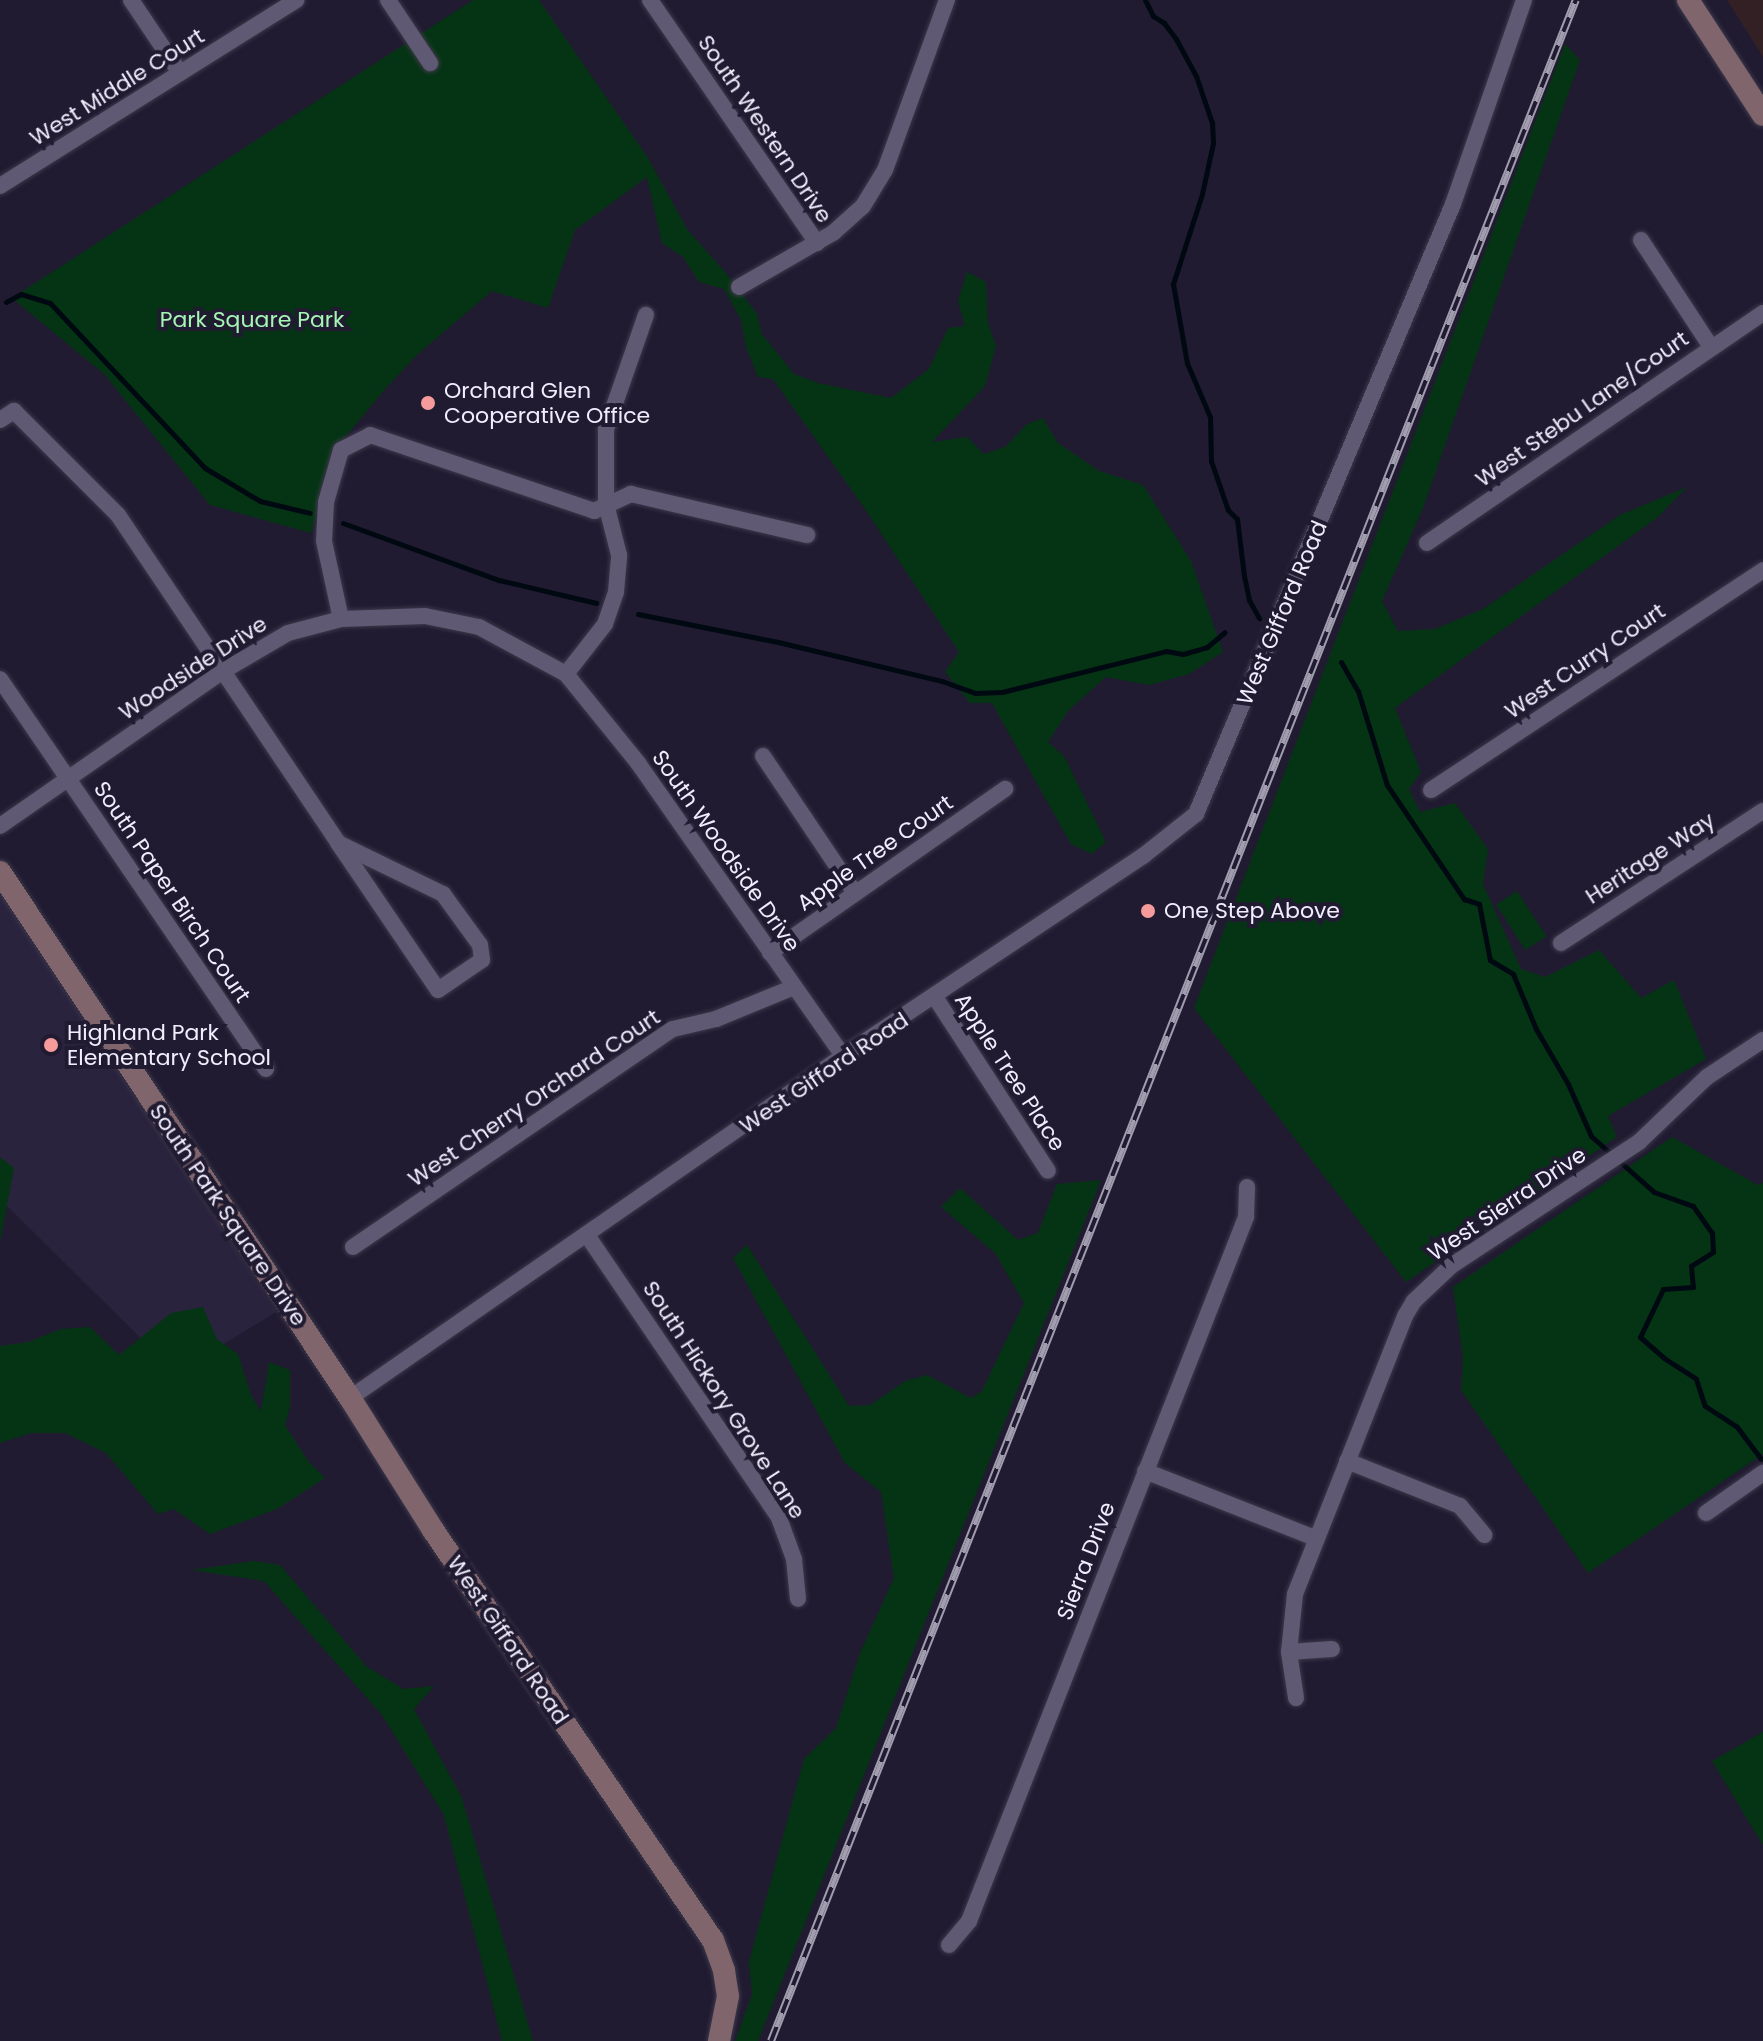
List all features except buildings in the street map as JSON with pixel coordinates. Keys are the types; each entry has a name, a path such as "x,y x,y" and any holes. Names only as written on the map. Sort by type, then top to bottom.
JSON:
{"street":[{"path":"131,0 180,73"},
{"name":"West Middle Court","path":"0,186 297,0"},
{"path":"388,0 430,63"},
{"name":"South Western Drive","path":"650,0 817,243"},
{"path":"739,287 817,243 863,206 885,170 947,0"},
{"name":"West Gifford Road","path":"719,2041 728,1996 722,1960 713,1940 433,1530 350,1398 843,1056 1143,856 1196,814 1453,204 1524,0"},
{"path":"1688,0 1763,115"},
{"path":"1641,240 1711,347"},
{"name":"West Stebu Lane/Court","path":"1427,543 1763,313"},
{"path":"566,674 605,624 616,592 619,555 606,504 606,429 646,315"},
{"path":"0,420 14,411 118,515 338,843 438,990 482,960 480,945 443,894 338,843"},
{"path":"341,619 324,541 326,502 341,450 370,435 594,511 631,494 807,535"},
{"name":"West Curry Court","path":"1431,790 1763,570"},
{"name":"Woodside Drive","path":"0,826 223,671 288,633 341,619 425,616 479,627 566,674"},
{"name":"South Woodside Drive","path":"566,674 638,763 843,1056"},
{"name":"South Paper Birch Court","path":"0,679 266,1069"},
{"path":"763,756 855,893"},
{"name":"Apple Tree Court","path":"770,953 1005,789"},
{"name":"Heritage Way","path":"1561,943 1763,811"},
{"name":"South Park Square Drive","path":"0,872 350,1398"},
{"name":"West Cherry Orchard Court","path":"353,1247 673,1029 716,1019 794,987"},
{"name":"Apple Tree Place","path":"935,997 1048,1171"},
{"name":"West Sierra Drive","path":"1296,1698 1289,1652 1295,1594 1405,1316 1414,1301 1437,1276 1658,1128 1707,1077 1763,1040"},
{"name":"Sierra Drive","path":"949,1945 969,1921 1246,1217 1247,1187"},
{"name":"South Hickory Grove Lane","path":"587,1235 779,1518 794,1559 798,1599"},
{"path":"1347,1461 1460,1506 1484,1535"},
{"path":"1145,1471 1315,1538"},
{"path":"1706,1513 1763,1473"},
{"path":"1289,1652 1332,1649"}],"shaded area":[{"path":"1727,0 1763,0 1763,57"},
{"name":"Highland Park Elementary School","path":"0,891 276,1312 176,1373 0,1199"}],"green space":[{"name":"Park Square Park","path":"473,0 539,0 648,158 687,229 732,280 757,314 762,334 794,374 818,383 891,398 929,369 948,328 965,326 958,301 967,272 986,282 988,323 996,346 985,386 932,442 967,437 984,454 1005,447 1027,424 1043,418 1058,443 1099,471 1143,485 1191,561 1223,652 1189,674 1149,685 1106,677 1069,710 1048,742 1064,756 1106,842 1092,854 1071,844 992,703 970,703 945,672 959,652 865,509 773,379 758,377 746,347 741,320 724,289 699,282 683,257 662,243 647,177 575,230 548,308 492,291 418,354 342,441 311,533 210,505 104,374 12,298"},
{"path":"1565,44 1580,60 1423,508 1382,601 1398,631 1435,629 1483,609 1620,515 1687,487 1658,517 1395,708 1421,772 1409,789 1420,812 1455,803 1488,849 1483,884 1521,969 1545,977 1599,950 1641,998 1674,980 1706,1059 1608,1116 1617,1137 1406,1282 1194,1008"},
{"path":"1517,891 1546,936 1525,950 1496,905"},
{"path":"1672,1137 1758,1185 1763,1183 1763,1454 1588,1573 1461,1390 1463,1358 1453,1287"},
{"path":"0,1157 14,1168 0,1242"},
{"path":"1101,1180 758,2041 735,2041 752,1995 749,1962 804,1759 836,1728 860,1653 894,1578 881,1492 845,1463 733,1258 747,1245 849,1406 870,1405 905,1381 927,1375 971,1398 982,1391 1024,1303 995,1253 941,1207 960,1188 1018,1240 1038,1233 1057,1184"},
{"path":"203,1307 217,1339 238,1354 251,1395 261,1412 269,1362 290,1370 290,1407 285,1425 308,1461 325,1478 277,1509 210,1534 174,1509 158,1514 106,1453 65,1433 31,1433 0,1443 0,1346 28,1342 61,1329 90,1327 119,1355 171,1313"},
{"path":"254,1561 280,1565 366,1666 403,1689 434,1686 414,1709 462,1798 533,2041 502,2041 444,1815 382,1715 264,1581 191,1570"},
{"path":"1763,1732 1763,1845 1712,1761"}],"waterway":[{"path":"1145,0 1153,16 1164,23 1176,39 1196,76 1212,123 1213,143 1202,194 1173,284 1187,363 1210,417 1211,461 1228,510 1237,519 1249,600 1259,618"},
{"path":"6,302 21,294 50,303 205,468 260,501 310,513"},
{"path":"343,523 499,580 596,603"},
{"path":"638,614 778,642 942,681 975,693 1002,692 1166,651 1183,654 1207,647 1225,632"},
{"path":"1341,662 1358,691 1387,785 1464,899 1479,904 1490,960 1513,974 1536,1029 1568,1084 1591,1136 1654,1192 1693,1206 1712,1233 1713,1252 1691,1266 1693,1287 1663,1289 1640,1337 1696,1379 1705,1406 1737,1427 1761,1459"}],"railway":[{"path":"771,2041 1576,0"}],"place":[{"name":"Orchard Glen Cooperative Office","path":"428,403"},
{"name":"One Step Above","path":"1148,911"},
{"name":"Highland Park Elementary School","path":"51,1045"}]}
